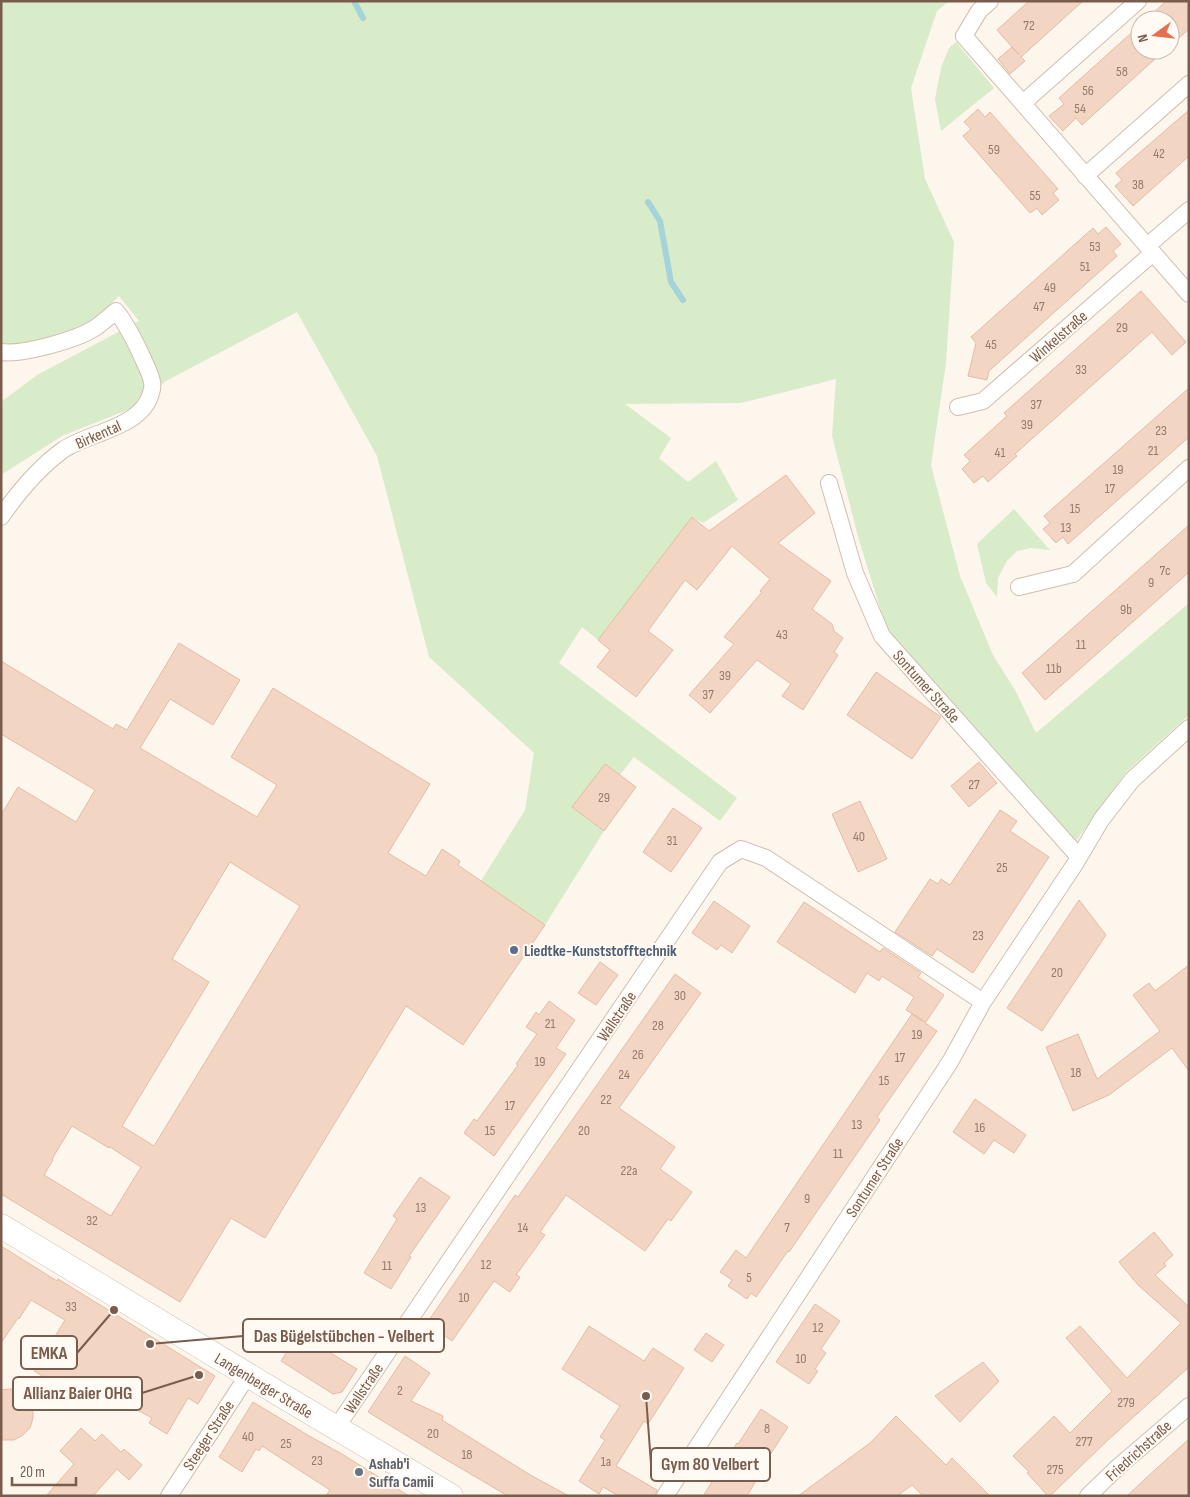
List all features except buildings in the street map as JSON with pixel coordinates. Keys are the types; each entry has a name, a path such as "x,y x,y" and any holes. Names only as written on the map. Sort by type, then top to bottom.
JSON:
{"main road":[{"name":"Langenberger Straße","path":"1,1226 451,1496"}],"street":[{"path":"990,1 978,11 964,36 1189,294"},
{"path":"1023,103 1138,1"},
{"path":"1085,176 1189,84"},
{"name":"Winkelstraße","path":"958,407 983,401 1150,250 1189,210"},
{"name":"Birkental","path":"1,352 10,354 69,340 94,329 116,311 124,320 134,339 153,384 148,402 132,417 113,428 77,442 63,450 35,473 17,493 1,517"},
{"path":"1019,587 1073,574 1189,468"},
{"name":"Sontumer Straße","path":"829,483 855,573 882,636 1079,856"},
{"name":"Sontumer Straße","path":"665,1496 950,1062 984,1002 1101,820 1132,780 1189,728"},
{"name":"Wallstraße","path":"336,1428 720,862 741,849 766,858 984,1002"},
{"name":"Steeger Straße","path":"169,1496 248,1375"},
{"name":"Friedrichstraße","path":"1088,1496 1118,1467 1189,1406"}],"green space":[{"path":"1,1 949,1 937,11 911,88 925,179 954,242 946,363 931,465 960,576 993,655 1015,690 1036,733 1189,603 1189,715 1126,772 1076,841 886,627 859,540 832,436 836,379 741,403 625,404 671,438 659,458 688,482 716,461 738,500 703,523 692,517 598,640 582,627 559,663 737,798 720,821 634,757 620,775 605,764 572,807 604,831 545,925 481,881 525,810 534,753 429,657 377,456 297,312 166,381 135,407 62,436 1,475 1,402 37,375 139,321 119,296 98,317 65,334 40,342 1,345"},
{"path":"956,42 994,88 941,131 935,99 941,68 949,48"},
{"path":"1014,509 1050,550 1030,548 1017,551 1007,561 998,578 997,597 986,583 977,544"}],"waterway":[{"path":"354,1 363,18"},
{"path":"648,202 660,221 671,282 683,300"}],"place":[{"name":"Liedtke-Kunststofftechnik","path":"514,950"},
{"name":"EMKA","path":"114,1310"},
{"name":"Das Bügelstübchen - Velbert","path":"150,1344"},
{"name":"Allianz Baier OHG","path":"199,1375"},
{"name":"Gym 80 Velbert","path":"646,1396"},
{"name":"Ashab'i Suffa Camii","path":"359,1472"}]}
